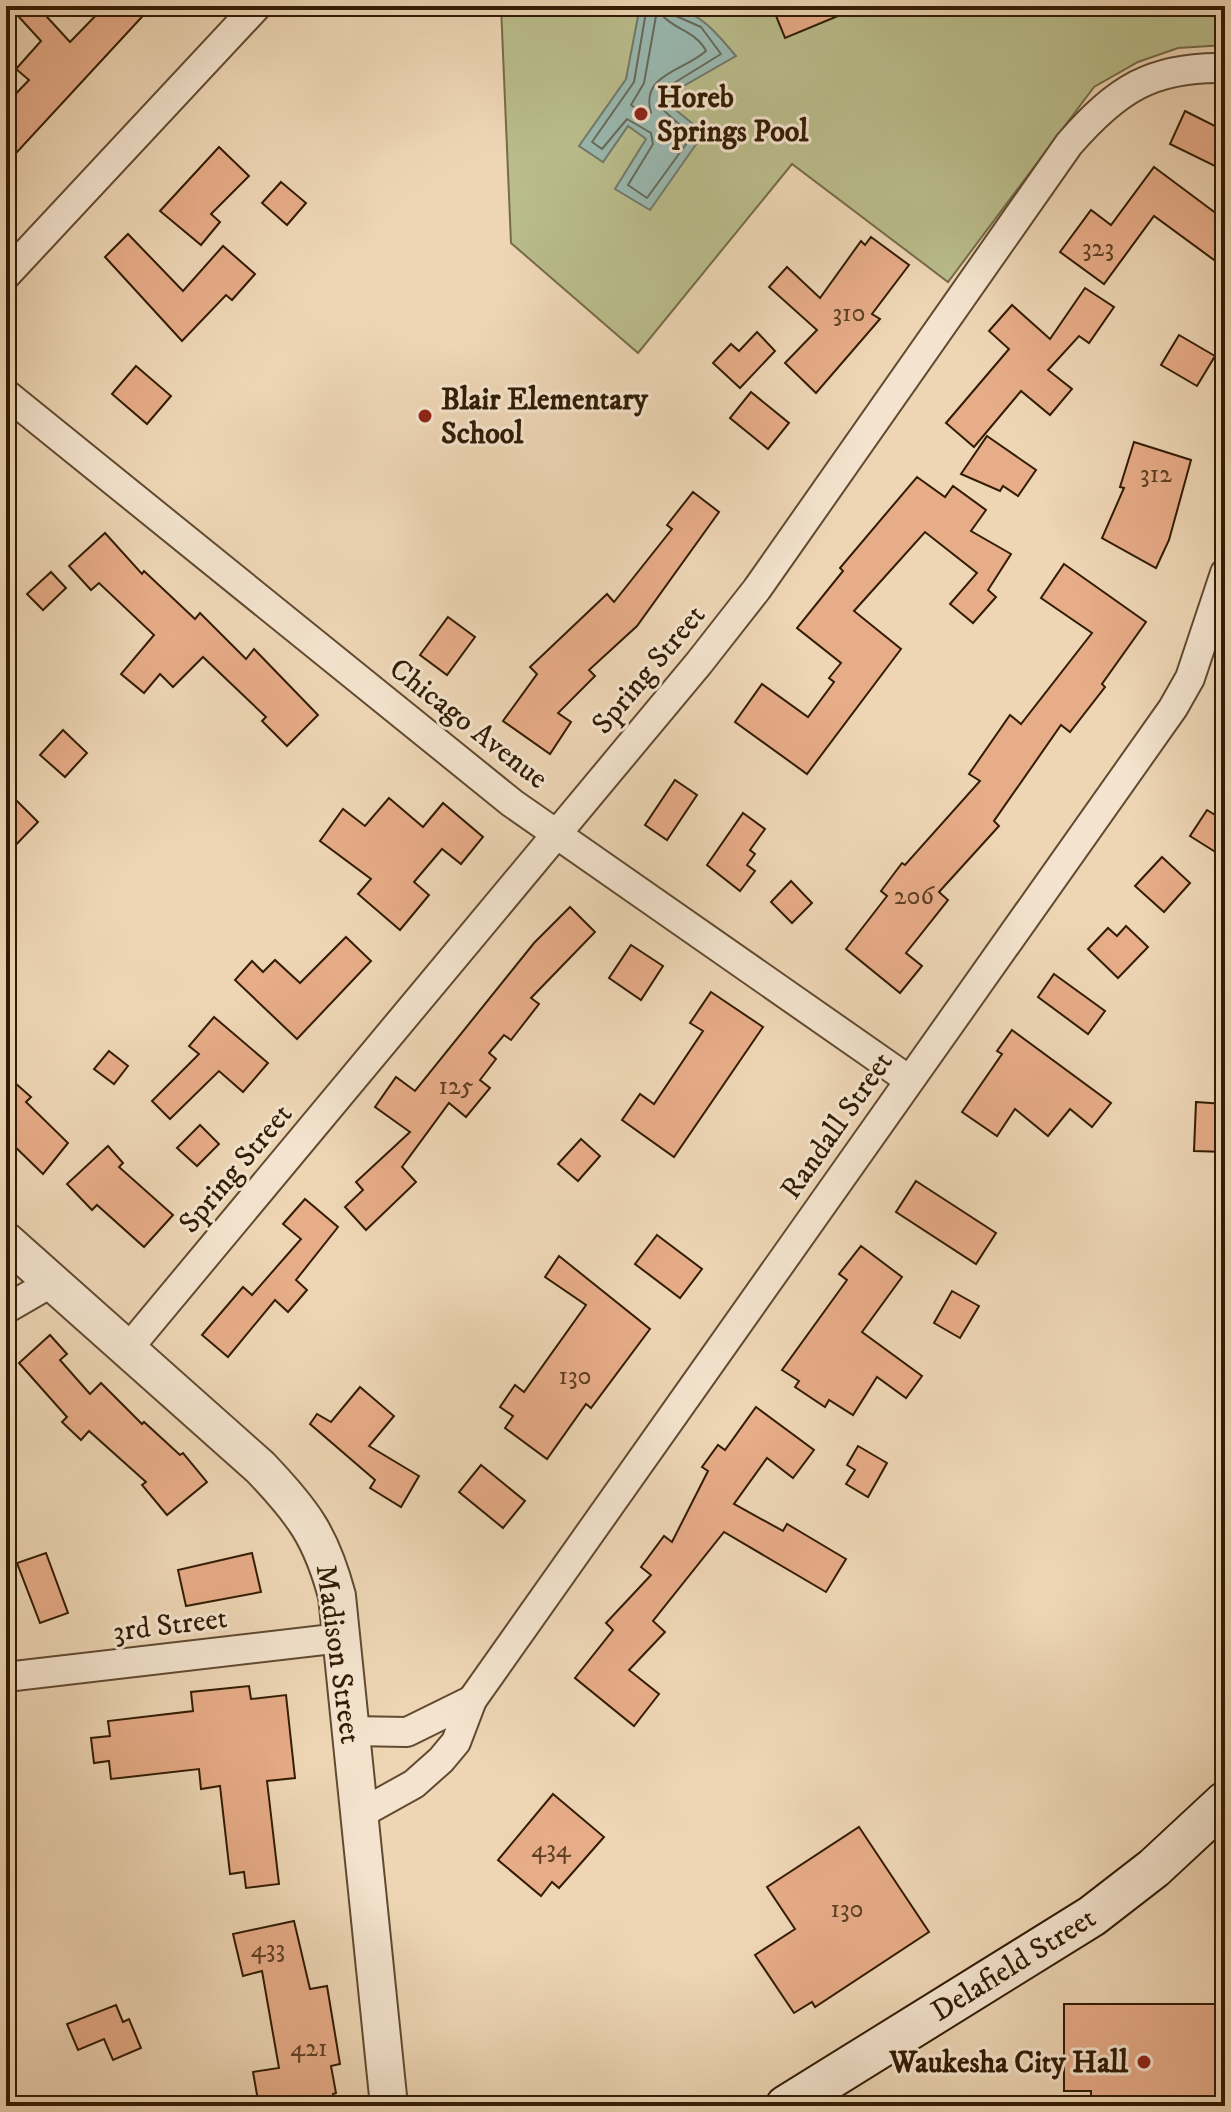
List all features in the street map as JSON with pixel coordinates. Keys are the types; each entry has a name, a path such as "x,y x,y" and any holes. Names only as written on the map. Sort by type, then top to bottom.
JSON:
{"main road":[{"name":"Delafield Street","path":"786,2106 1092,1916 1154,1868 1225,1802"}],"street":[{"path":"6,275 244,11"},
{"name":"Spring Street","path":"127,1350 757,589 1087,124 1127,89 1150,78 1174,70 1225,68"},
{"name":"Chicago Avenue","path":"6,394 512,803 909,1080"},
{"name":"Randall Street","path":"360,1814 414,1784 456,1742 472,1700 1173,708 1190,678 1225,573"},
{"name":"Madison Street","path":"6,1241 260,1467 290,1498 325,1552 337,1596 389,2106"},
{"path":"6,1309 51,1283"},
{"name":"3rd Street","path":"6,1677 341,1638"},
{"name":"Randall Street","path":"351,1731 407,1732 472,1700"}],"green space":[{"path":"501,6 1225,6 1225,45 1178,48 1138,62 1094,87 948,282 792,164 638,353 511,243"}],"water":[{"name":"Horeb Springs Pool","path":"640,6 673,8 696,16 736,56 668,95 666,102 704,133 650,210 615,189 646,139 628,126 603,162 579,146 626,79"}],"building":[{"path":"32,6 37,6 70,42 105,6 152,6 6,164 6,104 29,80 16,69 41,41 19,17"},
{"path":"772,6 862,6 785,38"},
{"path":"1185,111 1225,131 1225,171 1170,144"},
{"path":"219,147 249,176 211,214 220,222 201,245 160,211"},
{"path":"1154,167 1225,220 1225,268 1154,216 1104,284 1060,252 1091,210 1111,225"},
{"path":"281,182 306,203 287,225 262,203"},
{"path":"128,234 183,291 223,246 255,274 232,300 226,295 182,341 105,257"},
{"path":"871,237 909,265 872,314 880,319 816,393 785,363 817,330 769,287 787,267 820,298 861,241 865,245"},
{"path":"1085,288 1114,307 1089,343 1079,336 1048,370 1072,389 1050,415 1021,391 974,447 946,423 1009,349 989,331 1012,305 1050,339"},
{"path":"757,332 775,351 740,388 713,363 731,344 739,351"},
{"path":"1179,335 1215,356 1197,386 1161,365"},
{"path":"136,366 171,396 147,424 112,394"},
{"path":"751,392 789,423 768,449 730,418"},
{"path":"987,436 1036,470 1018,496 1003,486 1000,491 961,474"},
{"path":"1134,442 1191,460 1169,540 1156,568 1102,538 1124,488 1120,487"},
{"path":"917,477 945,497 953,486 986,510 971,531 1011,554 988,590 996,597 973,623 950,604 977,573 925,532 854,611 901,649 807,774 735,722 762,684 808,717 834,682 829,678 841,663 797,628 843,571 840,568"},
{"path":"693,492 719,512 637,626 589,670 595,676 558,713 571,722 550,754 503,721 537,674 530,667 607,594 614,602 672,529 667,525"},
{"path":"105,533 142,574 144,571 195,619 200,613 246,659 254,649 318,715 287,746 262,721 266,717 203,657 173,687 160,674 144,693 121,674 154,635 99,583 91,590 69,566"},
{"path":"1064,564 1146,622 1102,684 1105,687 1070,732 1061,725 994,821 999,826 939,892 948,900 906,953 922,966 900,993 846,949 887,896 881,891 902,863 905,865 980,781 969,774 1010,715 1021,724 1092,633 1041,598"},
{"path":"51,572 66,588 43,610 27,594"},
{"path":"448,617 475,637 447,675 420,655"},
{"path":"63,730 87,753 65,777 40,755"},
{"path":"675,780 697,795 667,840 645,825"},
{"path":"6,790 38,822 6,855"},
{"path":"389,798 423,827 443,803 483,837 461,864 442,849 414,882 429,895 400,930 358,894 371,879 320,841 343,809 365,826"},
{"path":"1207,810 1225,821 1225,858 1190,836"},
{"path":"743,813 765,829 750,850 755,854 747,865 755,871 740,891 707,865"},
{"path":"1162,857 1190,883 1164,912 1135,886"},
{"path":"791,881 812,903 792,923 771,902"},
{"path":"570,907 595,932 531,998 539,1004 511,1040 504,1035 489,1053 496,1059 480,1080 490,1088 466,1117 449,1103 402,1167 416,1182 366,1230 345,1207 363,1190 356,1182 410,1132 375,1107 396,1077 415,1091 534,943"},
{"path":"1126,926 1148,947 1118,978 1088,949 1108,928 1117,936"},
{"path":"346,937 371,961 297,1039 235,980 252,961 263,972 275,960 300,983"},
{"path":"631,945 663,966 641,1000 609,978"},
{"path":"1054,974 1105,1011 1088,1034 1038,997"},
{"path":"711,992 763,1027 674,1157 622,1120 640,1094 654,1104 703,1031 690,1023"},
{"path":"214,1017 268,1063 243,1092 219,1071 170,1119 152,1101 199,1054 189,1046"},
{"path":"1012,1030 1111,1103 1092,1127 1070,1109 1048,1136 1015,1109 997,1136 962,1112 1002,1054 997,1051"},
{"path":"109,1051 128,1066 114,1084 94,1069"},
{"path":"6,1075 31,1097 26,1102 68,1143 43,1174 6,1138"},
{"path":"1196,1102 1225,1104 1225,1152 1194,1151"},
{"path":"200,1125 219,1144 197,1166 177,1148"},
{"path":"581,1139 600,1156 578,1181 558,1164"},
{"path":"108,1146 123,1163 119,1167 173,1215 144,1247 97,1205 92,1210 67,1184"},
{"path":"916,1181 996,1233 976,1264 896,1212"},
{"path":"305,1199 338,1227 296,1280 307,1290 288,1312 275,1300 228,1357 202,1335 243,1287 252,1295 301,1239 283,1224"},
{"path":"657,1235 702,1269 680,1298 635,1264"},
{"path":"861,1246 902,1277 862,1332 922,1376 906,1398 877,1377 853,1415 829,1400 825,1407 795,1387 799,1381 782,1370 847,1280 839,1274"},
{"path":"559,1256 650,1329 591,1408 586,1404 547,1459 505,1428 513,1416 500,1407 515,1385 524,1392 586,1305 545,1277"},
{"path":"952,1291 979,1306 960,1338 934,1323"},
{"path":"50,1335 67,1354 60,1360 90,1394 101,1383 142,1424 144,1422 180,1455 183,1453 207,1482 167,1515 142,1485 146,1482 89,1431 81,1440 62,1422 67,1417 19,1363"},
{"path":"360,1387 394,1416 369,1446 419,1476 401,1507 370,1488 375,1480 310,1424 317,1414 331,1422"},
{"path":"756,1407 814,1450 793,1478 767,1458 734,1504 783,1531 787,1524 846,1559 826,1592 724,1532 653,1621 665,1632 629,1670 659,1694 634,1726 575,1678 613,1630 606,1623 651,1575 641,1567 664,1536 672,1542 708,1471 702,1467 718,1445 725,1450"},
{"path":"858,1446 887,1463 868,1497 846,1484 855,1470 847,1465"},
{"path":"481,1465 525,1501 503,1528 459,1492"},
{"path":"46,1553 68,1613 40,1623 17,1563"},
{"path":"252,1553 261,1592 186,1606 178,1570"},
{"path":"249,1686 251,1699 286,1695 295,1778 267,1781 279,1884 246,1888 244,1872 230,1874 220,1786 201,1789 199,1769 111,1779 109,1761 94,1763 91,1738 110,1736 108,1721 193,1711 191,1692"},
{"path":"553,1794 604,1837 559,1888 552,1882 541,1896 498,1860"},
{"path":"859,1827 929,1932 815,2007 812,2002 794,2013 755,1955 795,1929 767,1887"},
{"path":"294,1921 310,1989 327,1986 340,2064 331,2066 336,2093 333,2094 334,2106 301,2106 300,2100 259,2106 253,2072 279,2068 262,1971 243,1976 233,1934"},
{"name":"Waukesha City Hall","path":"1064,2004 1218,2004 1218,2033 1225,2033 1225,2106 1091,2106 1091,2091 1064,2091"},
{"path":"116,2005 123,2022 129,2019 141,2048 113,2060 104,2039 78,2050 67,2024"}],"place":[{"name":"Horeb Springs Pool","path":"641,114"},
{"name":"Blair Elementary School","path":"425,416"},
{"name":"Waukesha City Hall","path":"1144,2062"}]}
